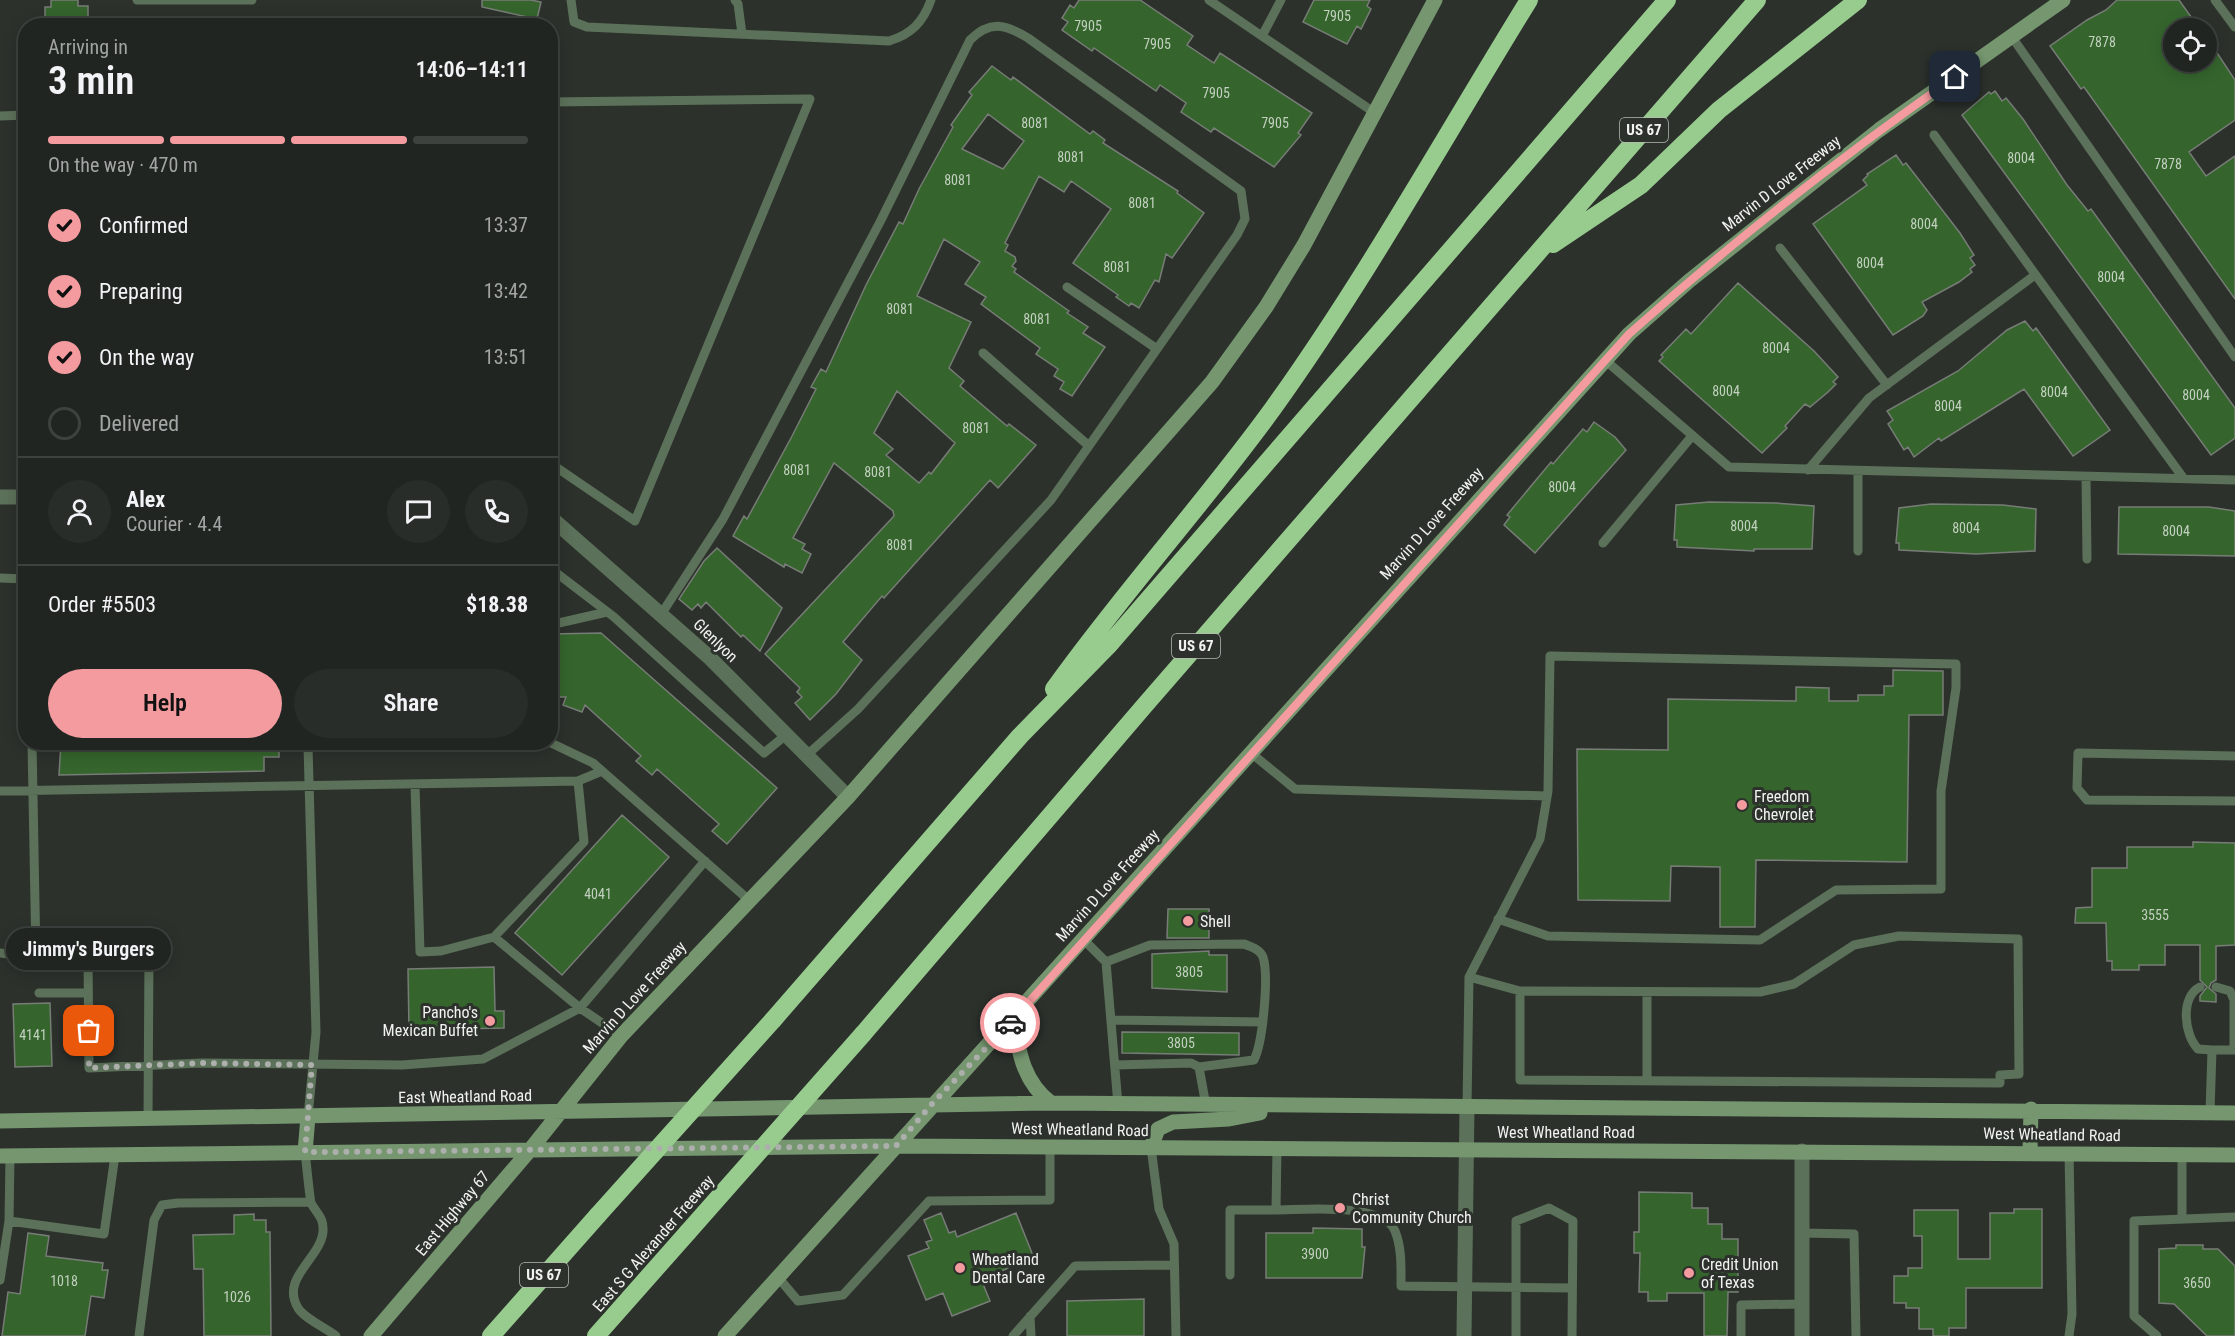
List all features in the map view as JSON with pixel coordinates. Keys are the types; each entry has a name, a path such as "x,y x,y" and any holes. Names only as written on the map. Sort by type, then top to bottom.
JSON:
{"highway":[{"path":"1020,736 1096,630 1219,480 1281,396 1338,312 1528,0"},
{"name":"US 67","path":"491,1336 773,1020 1020,736 1108,646 1667,0"},
{"name":"US 67","path":"1531,259 1757,0"},
{"path":"1531,259 1641,184 1719,110 1858,0"},
{"name":"East S G Alexander Freeway","path":"596,1336 863,1034 1531,259"}],"main road":[{"name":"Marvin D Love Freeway","path":"559,1113 621,1036 848,796 1212,382 1266,308 1435,0"},
{"name":"Marvin D Love Freeway","path":"896,1146 1638,326 1734,245 1879,130 2063,0"},
{"path":"1013,1019 1020,1059 1029,1079 1037,1092 1051,1103"},
{"name":"West Wheatland Road","path":"931,1105 1051,1103 1118,1106 2031,1109 2235,1113"},
{"name":"East Wheatland Road","path":"0,1121 931,1105"},
{"path":"1151,1147 1158,1129 1173,1122 1229,1119 1292,1106"},
{"path":"2030,1152 2031,1109"},
{"name":"East Highway 67","path":"371,1336 559,1113"},
{"path":"305,1152 308,1117"},
{"path":"5,1156 896,1146"},
{"path":"725,1336 896,1146"},
{"name":"West Wheatland Road","path":"896,1146 2069,1152 2235,1155"}],"street":[{"path":"0,498 18,497"},
{"name":"Glenlyon","path":"558,524 662,613 848,796"},
{"path":"1464,1336 1467,1107"},
{"path":"1802,1151 1802,1336"}],"lane":[{"path":"136,0 252,0"},
{"path":"571,0 574,22 587,27 889,41 904,36 924,19 931,0"},
{"path":"735,0 738,4 741,34"},
{"path":"1209,0 1375,113"},
{"path":"1262,36 1281,0"},
{"path":"2215,0 2235,27"},
{"path":"662,613 723,519 880,222 970,40 982,28 1008,26 1028,38 1241,190 1245,219 1238,234 1051,500 858,710 807,755"},
{"path":"2012,38 2231,343 2235,357"},
{"path":"558,102 810,99 635,521 558,468"},
{"path":"0,116 18,115"},
{"path":"1934,135 2184,479"},
{"path":"1780,248 1887,385"},
{"path":"1808,470 1869,398 2036,275"},
{"path":"1067,287 1157,349"},
{"path":"984,353 1089,446"},
{"path":"1605,360 1729,467 2235,480"},
{"path":"1603,543 1692,436"},
{"path":"1858,471 1858,551"},
{"path":"2086,477 2086,559"},
{"path":"558,574 607,612 764,753 786,735"},
{"path":"0,578 18,579"},
{"path":"558,623 607,612"},
{"path":"1467,1107 1468,977 1498,919 1540,839 1547,796 1550,656 1956,664 1956,688 1941,790 1941,889 1836,891 1760,940 1548,936 1498,919"},
{"path":"558,746 593,763 750,901"},
{"path":"32,750 36,958"},
{"path":"308,750 316,1032 308,1117"},
{"path":"1251,753 1295,789 1547,796"},
{"path":"2235,756 2078,753 2077,788 2087,800 2235,801"},
{"path":"0,791 578,781 602,771"},
{"path":"416,785 420,952 441,951 494,937 584,842 578,781"},
{"path":"88,956 89,1068 202,1063 402,1065 483,1059 580,1008 705,861"},
{"path":"1468,977 1520,991 1647,993 1772,990 1803,980 1854,945 1899,936 2018,939 2019,1074 2000,1075 2000,1083 1520,1080 1520,991"},
{"path":"494,937 580,1008 621,1036"},
{"path":"1084,940 1106,962 1118,1106"},
{"path":"1106,962 1150,945 1169,944 1244,944 1256,948 1263,957 1263,1022 1254,1060 1199,1066 1191,1063 1115,1065"},
{"path":"0,953 36,958 149,954 148,1119"},
{"path":"2200,987 2190,994 2188,999 2188,1034 2198,1049 2234,1050 2234,1000 2230,991 2216,987"},
{"path":"39,993 88,993"},
{"path":"1647,993 1647,1080"},
{"path":"1111,1020 1263,1022"},
{"path":"2210,1112 2212,1050"},
{"path":"1199,1066 1206,1106"},
{"path":"777,1276 798,1301 843,1295 929,1201 1050,1200 1050,1146"},
{"path":"1151,1147 1159,1209 1174,1244 1176,1336"},
{"path":"1276,1148 1276,1210"},
{"path":"305,1152 310,1202 320,1214 323,1233 314,1253 297,1275 294,1298 299,1310 336,1336"},
{"path":"2069,1152 2072,1314 2069,1336"},
{"path":"2182,1154 2182,1219"},
{"path":"9,1221 104,1234 115,1155"},
{"path":"0,1280 9,1221 5,1156"},
{"path":"138,1336 154,1220 162,1205 310,1202"},
{"path":"1516,1336 1516,1221 1549,1208 1573,1221 1572,1336"},
{"path":"1230,1275 1230,1209 1359,1211 1378,1215 1394,1228 1401,1256 1401,1286 1572,1288"},
{"path":"2157,1336 2134,1316 2134,1221 2235,1217"},
{"path":"1802,1233 1854,1234 1856,1336"},
{"path":"1013,1336 1075,1266 1174,1265"},
{"path":"1741,1336 1741,1305 1802,1304"},
{"path":"1030,1316 1030,1336"}],"building":[{"path":"51,0 78,0 78,6 88,6 88,18 45,18 45,7 51,7"},
{"path":"482,0 541,2 537,18 482,7"},
{"path":"1079,0 1140,0 1193,36 1187,45 1214,63 1220,53 1312,113 1298,133 1301,135 1274,167 1214,128 1211,132 1181,112 1186,103 1160,85 1156,91 1094,48 1092,51 1062,30 1068,22 1062,18 1070,5 1074,8"},
{"path":"1314,0 1370,0 1367,6 1371,9 1361,29 1357,26 1347,44 1303,22"},
{"path":"2117,0 2179,0 2192,18 2163,18 2163,72 2217,72 2217,53 2235,80 2235,120 2189,152 2206,176 2235,156 2235,299 2084,87 2081,89 2050,46 2087,20 2106,10"},
{"path":"992,66 1011,80 1013,77 1090,134 1093,131 1105,140 1103,143 1178,191 1177,193 1204,213 1172,258 1166,254 1159,282 1155,280 1139,308 1131,303 1129,306 1116,297 1118,295 1073,263 1111,209 1071,181 1064,192 1039,176 1005,243 1008,245 1005,251 1015,257 1016,261 1012,266 1016,269 1014,272 1069,311 1067,313 1088,327 1083,333 1105,347 1072,396 1060,389 1064,382 1054,376 1058,369 1036,354 1040,348 981,304 986,297 965,284 980,262 944,239 917,296 971,322 949,368 964,381 960,386 1007,426 1009,424 1036,445 998,488 990,480 884,598 882,596 843,642 862,660 836,694 810,720 795,703 802,697 797,692 800,688 765,654 894,516 893,511 834,463 793,538 805,544 802,549 811,554 802,573 785,564 784,567 733,536 744,516 747,519 791,438 816,389 811,387 821,369 826,372 866,285 899,222 903,224 919,189 953,127 951,125 972,95 969,92","holes":["988,114 1024,141 1003,169 962,149","897,391 955,443 931,474 929,472 919,483 886,455 893,449 874,433"]},
{"path":"1995,91 2002,101 2006,98 2023,119 2067,185 2088,211 2091,209 2235,408 2235,438 2211,455 1962,115 1989,92 1991,94"},
{"path":"1896,155 1903,165 1906,163 1960,233 1974,255 1970,258 1975,265 1970,269 1972,272 1959,282 1922,302 1927,310 1923,316 1893,335 1813,224 1867,185 1863,180 1867,174"},
{"path":"1738,283 1814,351 1838,377 1833,382 1836,384 1810,407 1805,404 1785,426 1787,428 1762,453 1659,361 1663,357 1661,355 1686,329 1691,334"},
{"path":"2025,321 2033,331 2036,328 2110,430 2073,456 2024,389 1941,441 1939,438 1914,457 1908,447 1904,450 1888,424 1893,420 1887,411 1958,371 2007,330"},
{"path":"1594,422 1615,437 1626,450 1535,553 1504,525 1510,517 1507,515 1551,462 1553,464 1583,429 1587,432"},
{"path":"1709,502 1814,506 1812,549 1754,549 1754,551 1677,547 1677,540 1674,540 1676,505"},
{"path":"1931,504 2003,505 2036,509 2035,551 1976,554 1899,550 1899,543 1896,543 1899,508"},
{"path":"2119,507 2209,507 2235,511 2235,556 2118,554"},
{"path":"717,548 782,608 760,651 743,635 741,637 706,602 701,608 698,604 692,610 679,599 704,561"},
{"path":"601,633 777,788 727,844 712,831 719,824 657,769 652,775 636,761 641,756 585,705 582,712 563,705 566,697 558,697 558,634"},
{"name":"Freedom Chevrolet","path":"1893,670 1943,671 1943,715 1909,715 1907,862 1756,860 1755,927 1720,927 1720,867 1671,866 1670,901 1578,900 1577,749 1668,750 1668,699 1796,701 1796,687 1829,688 1829,701 1858,701 1858,695 1884,695 1884,686 1893,686"},
{"path":"61,750 279,750 279,757 264,757 264,771 59,775"},
{"path":"622,815 669,857 562,975 515,933"},
{"path":"2193,842 2235,843 2235,945 2216,946 2216,980 2209,988 2216,994 2216,1002 2200,1001 2200,996 2207,987 2200,980 2200,945 2165,945 2165,965 2139,965 2139,970 2112,970 2112,961 2107,961 2106,923 2075,923 2076,908 2092,907 2092,868 2127,868 2127,847 2193,847"},
{"name":"Shell","path":"1168,909 1209,909 1209,938 1167,938"},
{"name":"Shell","path":"1209,951 1209,955 1227,955 1227,992 1152,988 1152,954"},
{"path":"494,967 495,1011 504,1011 504,1028 409,1030 408,969"},
{"path":"50,1003 52,1066 15,1067 13,1004"},
{"path":"1122,1032 1239,1033 1239,1055 1122,1053"},
{"name":"Credit Union of Texas","path":"1639,1192 1692,1193 1692,1208 1708,1208 1708,1224 1722,1224 1722,1239 1738,1239 1738,1292 1728,1292 1727,1336 1704,1336 1704,1293 1667,1293 1667,1301 1648,1301 1648,1292 1639,1292 1640,1253 1634,1253 1634,1232 1639,1232"},
{"path":"2014,1209 2042,1209 2042,1288 1966,1288 1966,1328 1949,1328 1949,1336 1933,1336 1933,1329 1919,1329 1919,1308 1906,1308 1906,1303 1894,1303 1894,1276 1908,1276 1908,1268 1922,1268 1922,1236 1914,1236 1914,1210 1958,1210 1958,1259 1990,1259 1990,1213 2014,1213"},
{"name":"Wheatland Dental Care","path":"941,1213 949,1233 955,1231 957,1237 1016,1213 1034,1258 981,1279 990,1301 952,1316 943,1293 926,1300 908,1256 929,1248 926,1242 932,1240 924,1220"},
{"path":"254,1214 254,1220 266,1220 266,1232 270,1232 271,1336 204,1336 203,1269 194,1269 193,1235 234,1234 234,1215"},
{"path":"1313,1228 1362,1229 1362,1247 1365,1247 1362,1278 1266,1278 1266,1233 1313,1233"},
{"path":"28,1233 49,1236 46,1256 103,1263 102,1270 108,1270 104,1298 91,1296 85,1336 2,1336 8,1292 20,1294"},
{"path":"2176,1245 2203,1245 2203,1249 2218,1249 2235,1266 2235,1336 2207,1336 2174,1304 2159,1303 2159,1249 2176,1248"},
{"path":"1144,1299 1144,1336 1067,1336 1067,1301"}],"way so far":[{"path":"89,1031 89,1068 202,1063 312,1065 305,1152 328,1152 896,1146 931,1105 1010,1023"}],"place":[{"name":"Freedom Chevrolet","path":"1742,805"},
{"name":"Shell","path":"1188,921"},
{"name":"Pancho's Mexican Buffet","path":"490,1021"},
{"name":"Jimmy's Burgers","path":"89,1031"},
{"name":"Christ Community Church","path":"1340,1208"},
{"name":"Wheatland Dental Care","path":"960,1268"},
{"name":"Credit Union of Texas","path":"1689,1273"}],"route":[{"path":"1010,1023 1524,448 1629,334 1689,281 1879,130 1955,77"}]}
